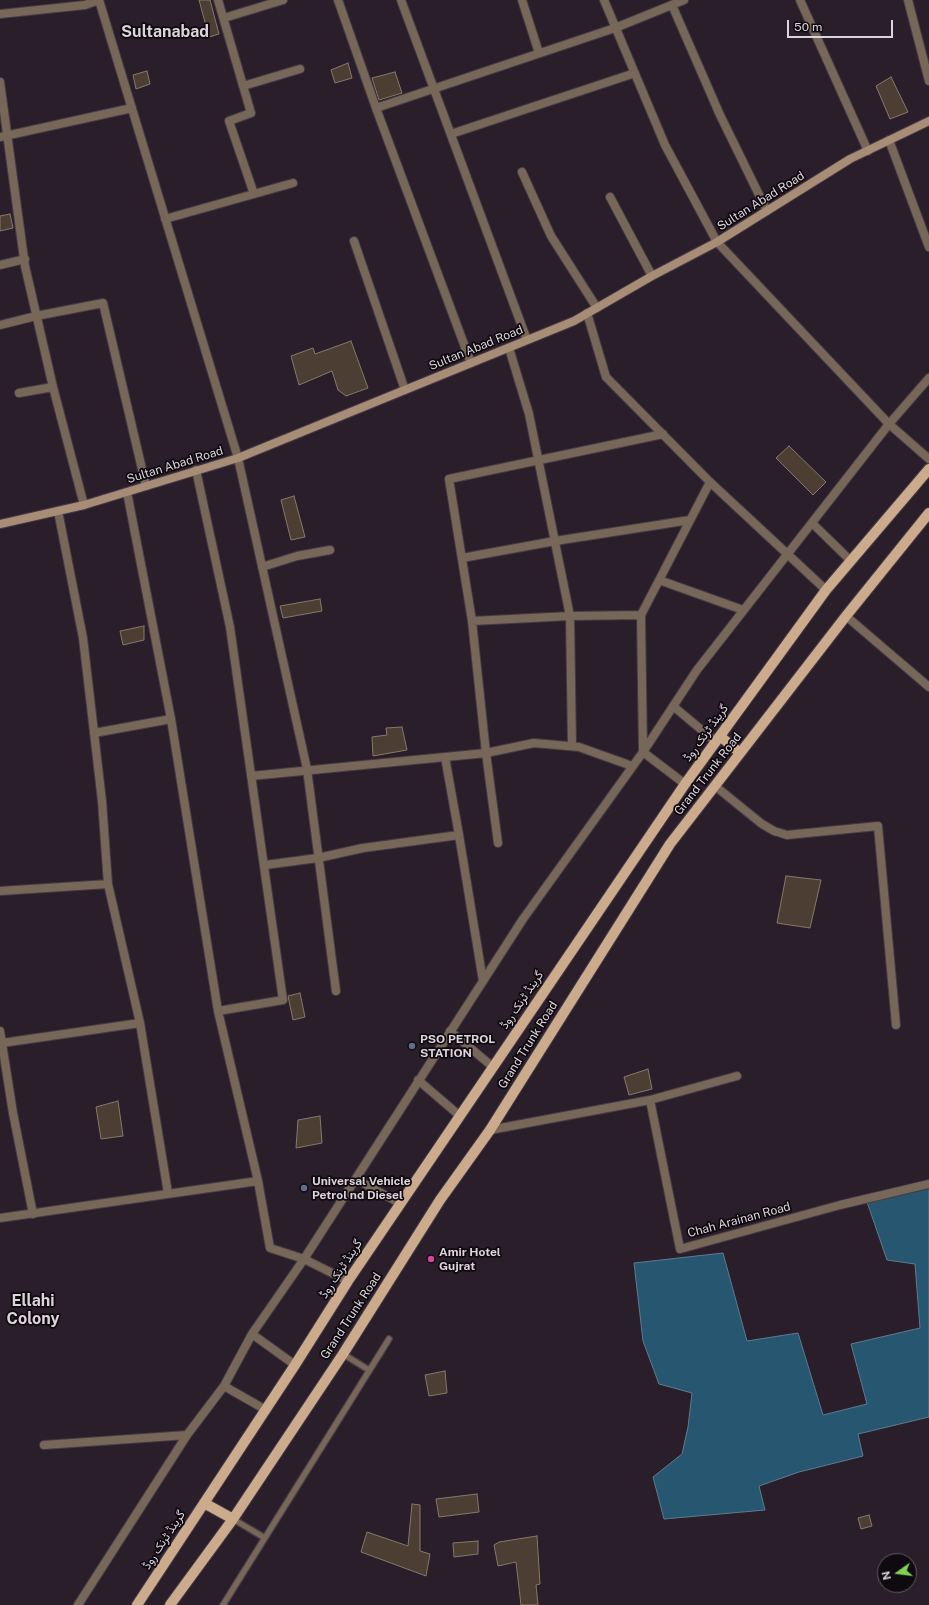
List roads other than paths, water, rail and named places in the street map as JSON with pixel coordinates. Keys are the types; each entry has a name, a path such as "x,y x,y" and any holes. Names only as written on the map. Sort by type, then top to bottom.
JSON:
{"main road":[{"name":"گرینڈ ٹرنک روڈ","path":"137,1605 266,1410 348,1281 685,784 826,590 929,469"},
{"name":"Grand Trunk Road","path":"170,1605 233,1519 343,1354 440,1200 490,1130 670,844 846,616 929,513"},
{"path":"718,739 740,753"},
{"path":"204,1503 233,1519"}],"street":[{"path":"0,14 85,5 99,0 238,458 307,769 336,991"},
{"path":"218,0 251,113 229,120 254,194"},
{"path":"224,18 283,0"},
{"path":"338,0 376,108 471,363"},
{"path":"401,0 527,340"},
{"path":"522,0 539,53"},
{"path":"604,0 665,145 718,242 889,424 929,459"},
{"path":"376,108 615,28 684,0"},
{"path":"800,0 868,151"},
{"path":"908,0 929,81"},
{"path":"672,5 720,115 767,211"},
{"path":"243,86 300,69"},
{"path":"451,134 634,74"},
{"path":"0,82 4,137 24,259 53,387 84,505"},
{"path":"4,137 132,108"},
{"name":"Sultan Abad Road","path":"0,524 84,505 238,458 574,321 652,276 718,242 850,159 929,121"},
{"path":"889,140 929,247"},
{"path":"522,172 551,236 597,308"},
{"path":"165,219 293,183"},
{"path":"610,197 652,276"},
{"path":"354,241 406,390"},
{"path":"0,265 24,259"},
{"path":"0,325 36,316 104,303 146,486"},
{"path":"587,313 606,377 710,482 826,590"},
{"path":"509,348 529,414 570,616 572,746"},
{"path":"78,1605 187,1435 224,1386 252,1334 304,1259 523,919 643,752 697,670 889,424 929,378"},
{"path":"19,393 53,387"},
{"path":"498,843 486,752 472,621 449,479 663,434"},
{"path":"196,470 230,627 283,1000 218,1011"},
{"path":"643,752 641,616 710,482"},
{"path":"127,492 171,719 218,1011 258,1182 270,1248 304,1259 348,1281"},
{"path":"58,511 83,638 102,801 108,884 140,1023 168,1193"},
{"path":"462,558 555,541 690,520"},
{"path":"812,523 851,561"},
{"path":"262,567 297,556 330,550"},
{"path":"659,580 743,610"},
{"path":"472,621 570,616 641,616"},
{"path":"846,616 929,687"},
{"path":"673,706 718,739"},
{"path":"94,733 171,719"},
{"path":"251,776 307,769 445,757 486,752 534,743 579,747 632,766"},
{"path":"643,752 685,784"},
{"path":"445,757 483,981"},
{"path":"715,786 762,824 774,831 787,835 878,826 896,1025"},
{"path":"265,865 318,858 363,848 459,835"},
{"path":"0,892 108,884"},
{"path":"2,1043 140,1023"},
{"path":"0,1031 13,1114 33,1214"},
{"path":"450,1031 493,1067"},
{"path":"490,1130 650,1100 737,1076"},
{"path":"418,1080 460,1116"},
{"name":"Chah Arainan Road","path":"650,1100 680,1249 840,1205 929,1184"},
{"path":"356,1179 401,1204"},
{"path":"0,1218 168,1193 258,1182"},
{"path":"252,1334 295,1365"},
{"path":"224,1386 266,1410"},
{"path":"44,1445 187,1435"}],"lane":[{"path":"223,1605 389,1339"},
{"path":"343,1354 369,1370"},
{"path":"233,1519 265,1538"}],"water":[{"path":"929,1184 929,1417 858,1434 863,1456 799,1472 759,1486 765,1510 664,1519 653,1477 682,1454 688,1427 692,1393 659,1384 643,1341 634,1263 723,1253 747,1341 798,1333 823,1415 867,1404 851,1344 920,1328 915,1264 887,1260 866,1199"}],"place":[{"name":"PSO PETROL STATION","path":"412,1046"},
{"name":"Universal Vehicle Petrol nd Diesel","path":"304,1188"},
{"name":"Amir Hotel Gujrat","path":"431,1259"}],"district":[{"name":"Sultanabad","path":"165,32"},
{"name":"Ellahi Colony","path":"33,1310"}]}
